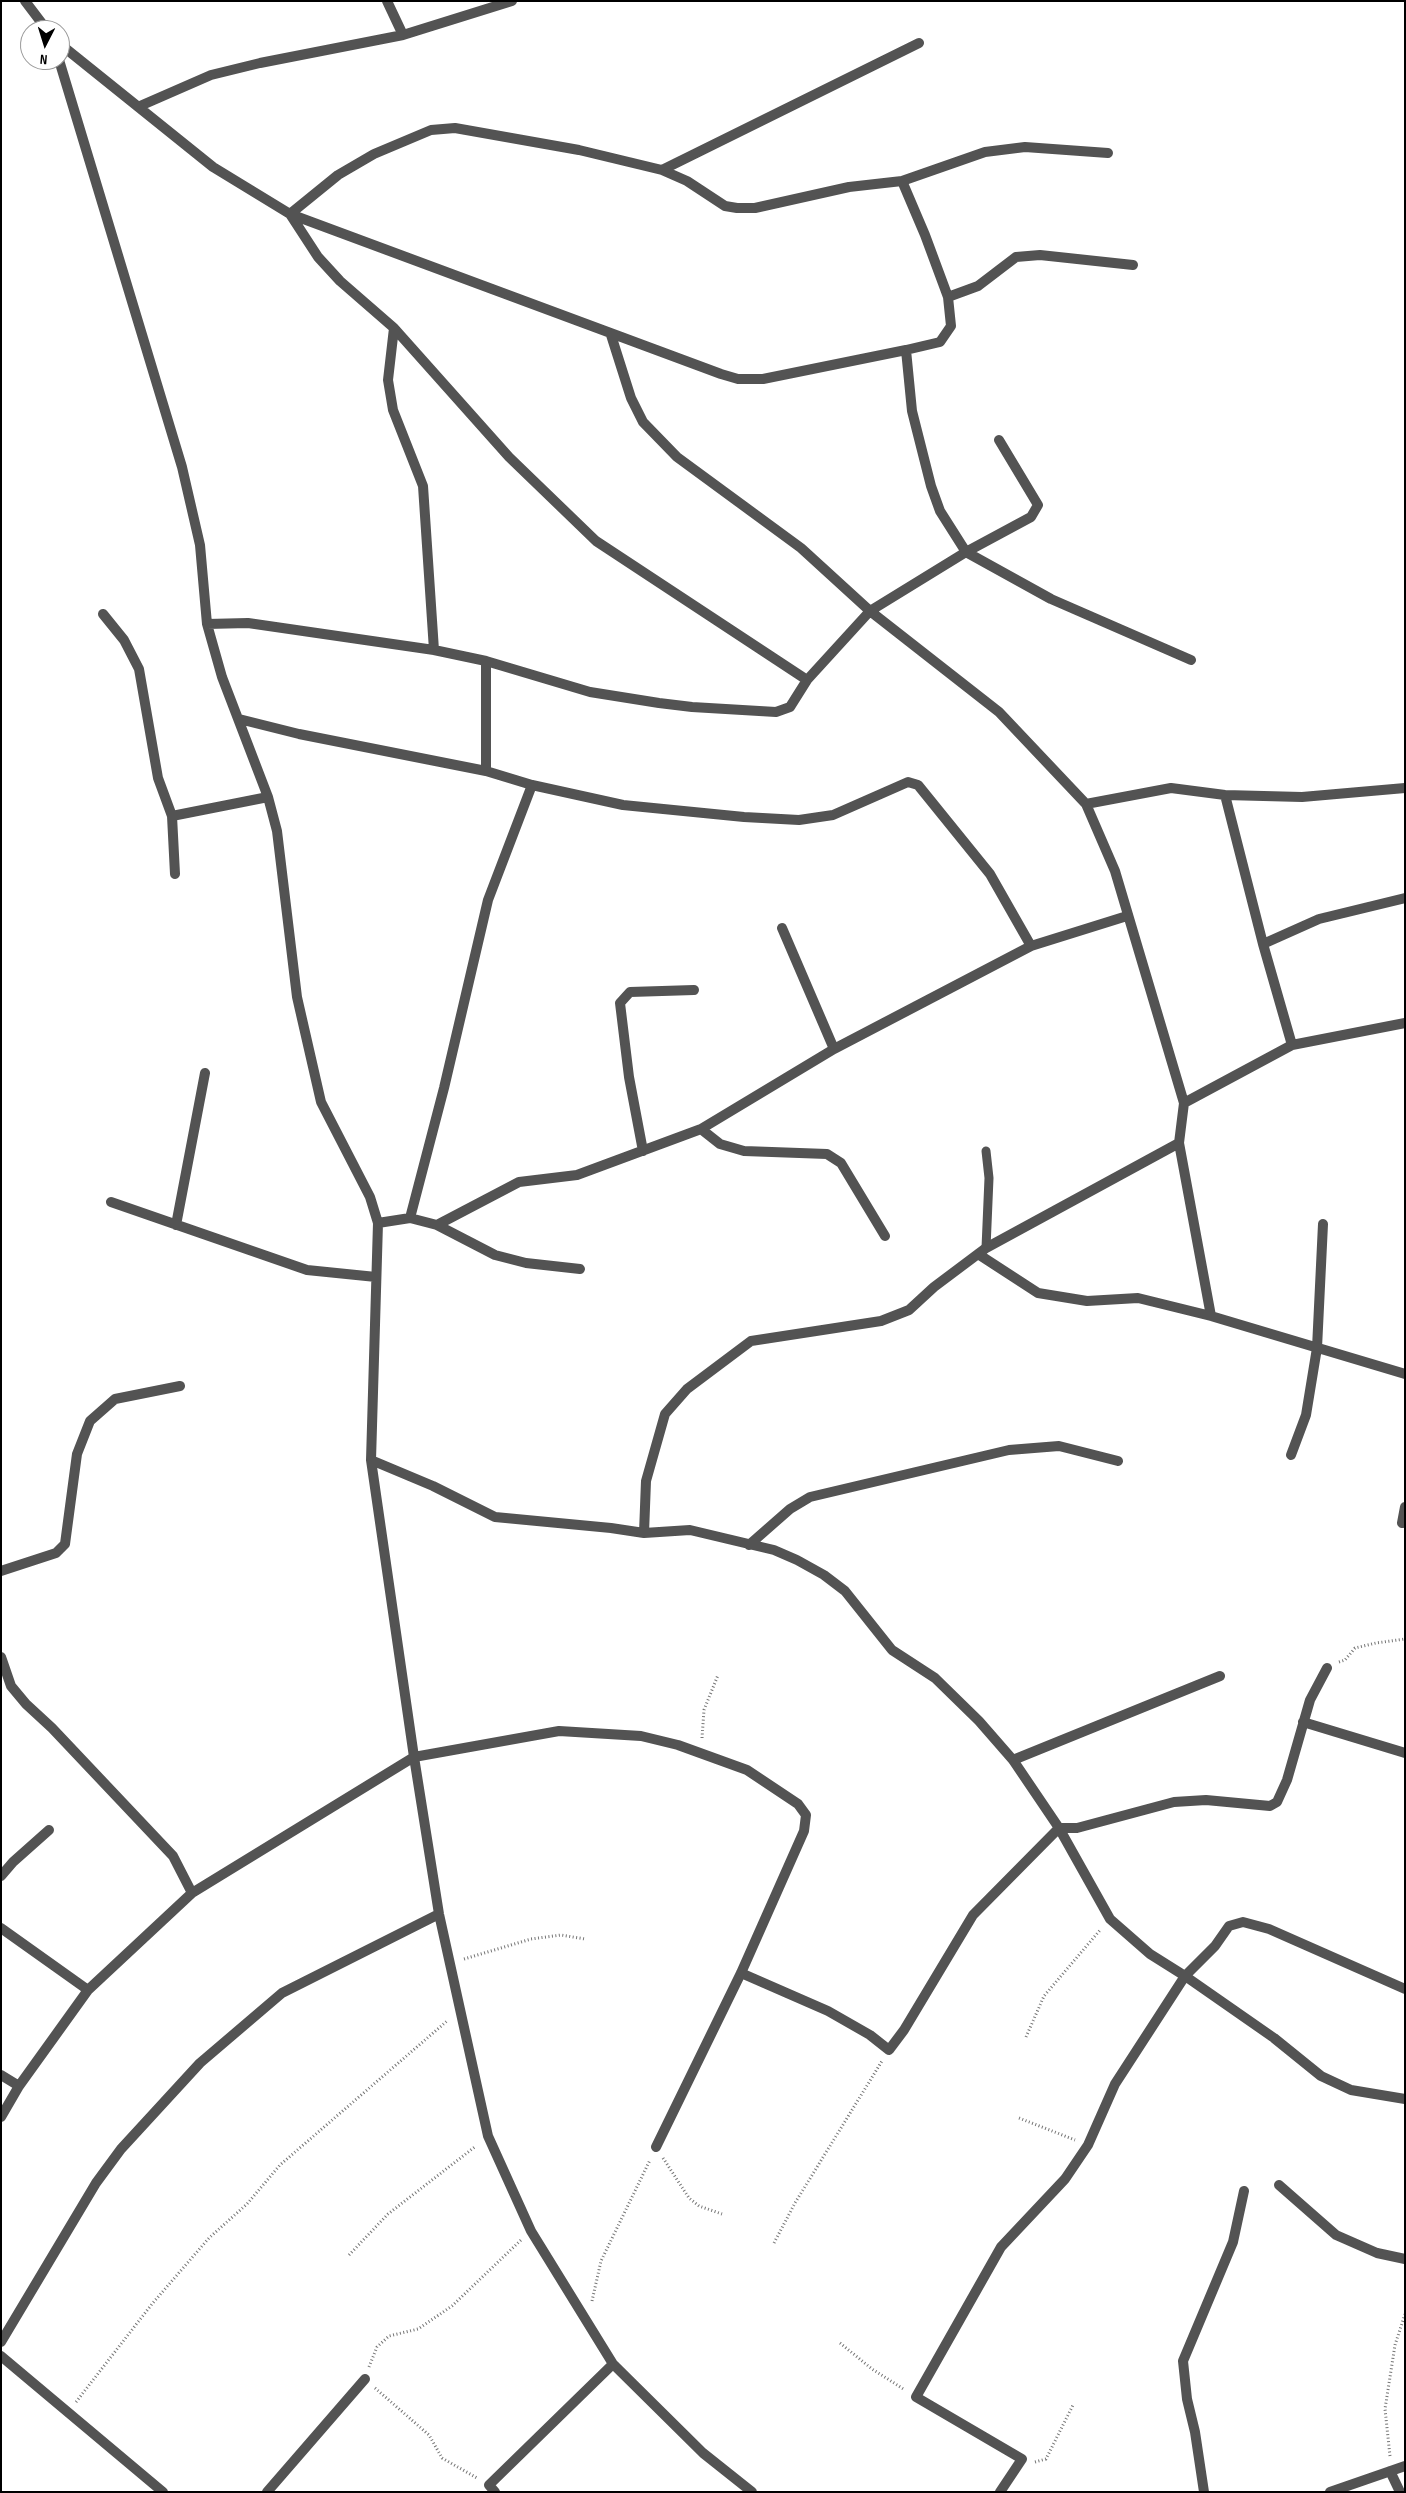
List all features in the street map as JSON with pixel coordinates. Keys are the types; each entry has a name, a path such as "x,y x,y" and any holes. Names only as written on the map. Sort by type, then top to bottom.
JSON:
{"street":[{"path":"25,1 39,20"},
{"path":"387,1 403,35"},
{"path":"140,106 211,76 260,63 403,35 512,1"},
{"path":"662,170 918,43"},
{"path":"70,52 214,167 290,214 611,335 738,379 763,379 940,342 950,326 948,297 926,235 902,181"},
{"path":"63,70 182,467 200,545 208,624 222,677 240,719 268,797 277,831 297,997 321,1102 370,1197 378,1223 371,1460 439,1914 488,2136 531,2232 614,2364 703,2453 752,2492"},
{"path":"290,214 338,175 374,154 431,130 464,130 579,150 662,170 687,181 724,206 737,208 755,208 849,187 902,181 985,152 1025,147 1108,153"},
{"path":"290,214 318,257 340,281 394,328 509,457 596,542 807,680"},
{"path":"948,297 978,286 1016,257 1040,255 1133,265"},
{"path":"394,328 388,380 393,410 423,486 434,650"},
{"path":"611,335 631,398 643,422 677,456 801,548 870,611 999,712 1086,804 1115,872 1184,1103 1179,1144 1211,1316"},
{"path":"906,350 912,411 931,486 940,511 966,552 1051,599 1191,660"},
{"path":"208,624 248,623 434,650 486,661 590,692 692,707 776,712 790,707 807,680 870,611 966,552 1031,517 1038,505 998,440"},
{"path":"103,614 124,640 139,669 158,778 172,816 175,874"},
{"path":"486,661 486,771"},
{"path":"240,719 299,734 486,771 532,785 623,804 744,817 799,820 833,814 908,782 918,785 990,874 1031,946"},
{"path":"410,1218 444,1088 488,900 532,785"},
{"path":"1086,804 1171,788 1225,795 1302,797 1405,788"},
{"path":"1225,795 1263,944 1292,1045"},
{"path":"172,816 268,797"},
{"path":"1263,944 1319,920 1405,898"},
{"path":"437,1224 519,1182 577,1175 702,1129 834,1049 1031,946 1127,916"},
{"path":"782,928 834,1049"},
{"path":"642,1151 629,1077 620,1003 630,992 694,990"},
{"path":"1184,1103 1292,1045 1405,1023"},
{"path":"176,1224 205,1073"},
{"path":"702,1129 720,1144 744,1151 827,1154 841,1163 885,1236"},
{"path":"644,1533 646,1481 664,1414 687,1389 751,1341 882,1321 909,1310 934,1286 982,1251 1179,1144"},
{"path":"111,1202 307,1270 376,1277"},
{"path":"378,1223 410,1218 437,1224 495,1256 580,1269"},
{"path":"1291,1455 1306,1415 1317,1348 1323,1224"},
{"path":"982,1251 1038,1292 1087,1301 1138,1298 1211,1316 1405,1374"},
{"path":"1,1571 56,1553 65,1544 77,1454 90,1421 115,1399 180,1386"},
{"path":"750,1545 790,1509 810,1497 1009,1450 1058,1446 1118,1461"},
{"path":"371,1460 433,1486 496,1517 644,1533 690,1530 774,1550 797,1560 845,1591 892,1650 935,1678 979,1721 1013,1760 1058,1828 1110,1919 1150,1954 1274,2038 1320,2076 1351,2090 1405,2099"},
{"path":"1402,1523 1405,1507"},
{"path":"1,1658 10,1686 173,1856 192,1893"},
{"path":"741,1973 828,2011 870,2035 889,2050 904,2030 973,1915 1058,1828 1077,1828 1174,1802 1206,1800 1270,1806 1277,1802 1287,1780 1310,1700 1327,1668"},
{"path":"1013,1760 1220,1676"},
{"path":"1303,1722 1405,1753"},
{"path":"1,2118 19,2086 88,1990 192,1893 414,1757 559,1730 641,1736 678,1745 748,1770 791,1800 806,1815 804,1831 741,1973 656,2148"},
{"path":"1,1876 49,1830"},
{"path":"1,2342 96,2183 121,2149 200,2063 282,1993 439,1914"},
{"path":"1000,2492 1022,2459 916,2397 1001,2248 1065,2179 1088,2145 1115,2084 1185,1976 1215,1946 1229,1926 1243,1922 1269,1929 1405,1989"},
{"path":"1,1928 88,1990"},
{"path":"1,2075 19,2086"},
{"path":"1279,2184 1336,2235 1377,2253 1405,2259"},
{"path":"1204,2492 1195,2432 1187,2399 1183,2361 1233,2242 1244,2191"},
{"path":"1,2356 163,2492"},
{"path":"489,2490 614,2364"},
{"path":"267,2492 365,2379"},
{"path":"1330,2492 1405,2466"},
{"path":"1390,2471 1400,2492"}],"lane":[{"path":"982,1251 989,1178 986,1151"}],"path":[{"path":"1327,1668 1345,1660 1355,1648 1405,1639"},
{"path":"700,1754 704,1710 718,1675"},
{"path":"1026,2037 1044,1996 1110,1919"},
{"path":"450,1962 530,1940 561,1935 585,1939"},
{"path":"69,2412 152,2304 209,2238 247,2204 280,2165 460,2009"},
{"path":"774,2243 795,2203 889,2050"},
{"path":"1020,2118 1088,2145"},
{"path":"348,2255 388,2214 488,2136"},
{"path":"656,2148 689,2198 699,2206 722,2214"},
{"path":"588,2321 601,2261 656,2148"},
{"path":"489,2490 442,2458 429,2435 365,2379 377,2346 389,2336 418,2329 452,2306 531,2232"},
{"path":"1390,2471 1390,2445 1385,2409 1395,2345 1405,2314"},
{"path":"840,2343 872,2369 916,2397"},
{"path":"1022,2459 1036,2462 1046,2459 1073,2405"}]}
